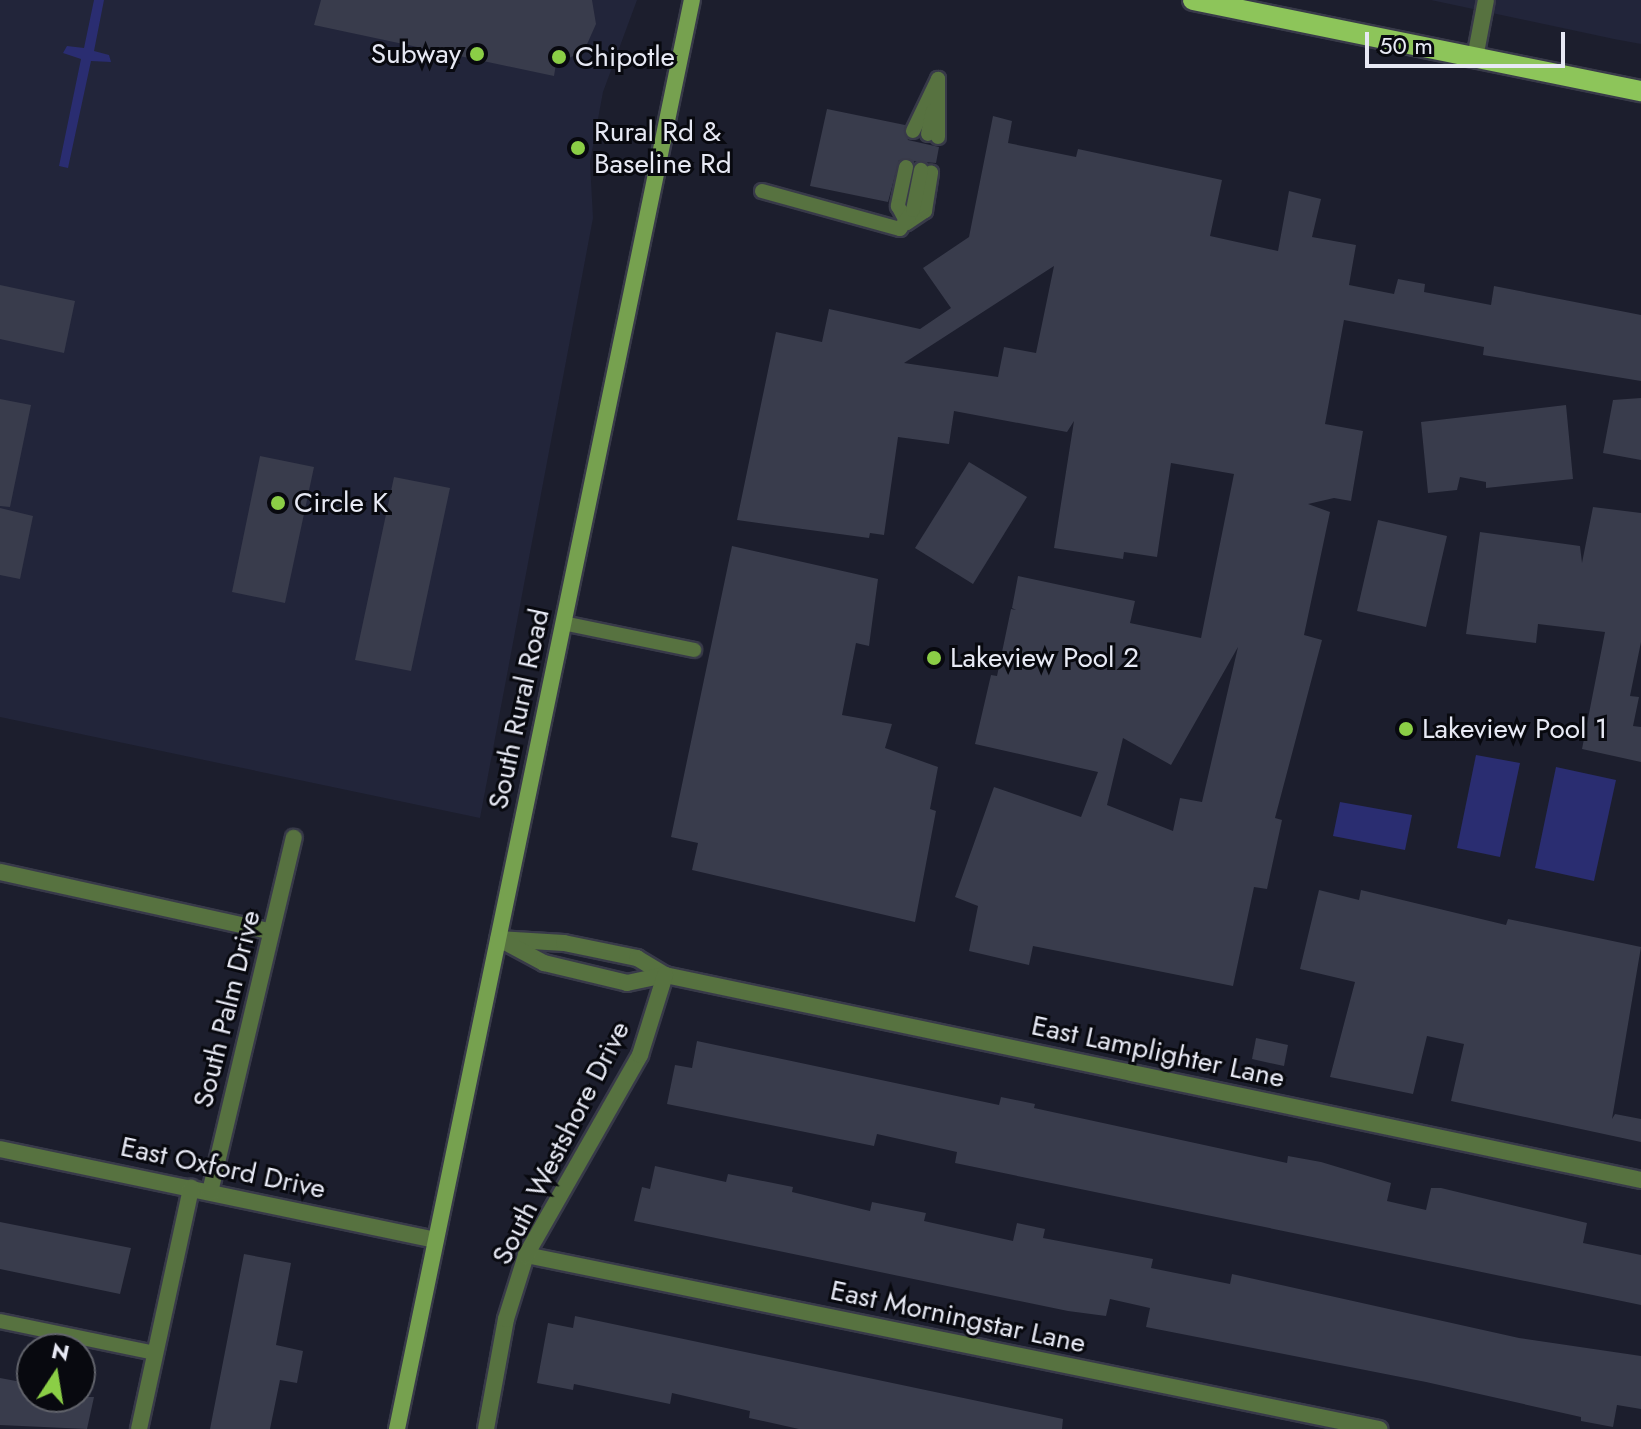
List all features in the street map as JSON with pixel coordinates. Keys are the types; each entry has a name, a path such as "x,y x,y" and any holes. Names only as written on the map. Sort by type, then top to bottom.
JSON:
{"main road":[{"name":"South Rural Road","path":"397,1429 692,0"},
{"path":"1193,0 1641,91"}],"street":[{"path":"1475,58 1486,0"},
{"name":"South Palm Drive","path":"210,1192 269,931 277,919 294,838"},
{"path":"0,872 269,931"},
{"name":"East Lamplighter Lane","path":"498,939 544,963 627,983 665,975"},
{"name":"East Lamplighter Lane","path":"498,939 564,943 637,958 665,975 1641,1180"},
{"name":"South Westshore Drive","path":"486,1429 506,1319 526,1255 640,1055 665,975"},
{"name":"East Oxford Drive","path":"0,1149 436,1240"},
{"path":"139,1429 191,1188"},
{"name":"East Morningstar Lane","path":"526,1255 1379,1429"}],"lane":[{"path":"913,131 938,79 933,136"},
{"path":"762,191 891,230 907,223 925,211 919,170 898,206 907,223"},
{"path":"563,623 694,650"},
{"path":"0,1321 155,1353"}],"shaded area":[{"path":"0,0 637,0 603,92 590,162 593,218 480,818 0,717"},
{"path":"94,0 104,0 94,51 109,55 111,62 91,61 68,168 59,166 81,59 63,53 67,46 84,48"},
{"path":"1431,0 1641,0 1641,44 1614,39"},
{"path":"1476,755 1520,763 1500,857 1457,848"},
{"path":"1556,767 1616,780 1594,881 1535,868"},
{"path":"1340,802 1412,815 1405,850 1333,836"}],"building":[{"path":"321,0 592,0 596,24 584,51 556,64 554,76 314,25"},
{"path":"827,109 905,125 908,140 939,147 936,163 899,160 888,202 810,186"},
{"path":"993,116 1012,121 1008,143 1076,157 1078,149 1222,180 1210,236 1278,251 1289,191 1321,199 1312,237 1356,245 1349,285 1394,294 1398,279 1425,284 1424,292 1491,305 1494,286 1641,315 1641,381 1483,355 1484,347 1344,320 1325,424 1363,431 1351,501 1334,498 1308,504 1330,512 1304,635 1322,640 1275,818 1282,820 1267,889 1254,887 1233,986 1033,946 1029,965 969,951 978,906 955,897 994,787 1081,817 1098,772 975,744 991,675 997,676 1011,609 1016,610 1012,608 1018,576 1135,601 1130,623 1201,638 1234,474 1171,463 1157,557 1124,552 1123,559 1054,548 1074,421 1067,432 954,411 949,444 898,437 884,535 870,533 869,538 737,520 776,332 822,342 829,309 920,329 951,308 923,268 969,237","holes":["1054,266 1036,353 1004,347 998,377 904,363","1238,647 1202,802 1180,798 1173,831 1107,805 1123,738 1171,765"]},
{"path":"0,285 75,301 64,353 0,339"},
{"path":"1641,398 1641,460 1603,453 1613,400"},
{"path":"0,399 31,405 10,507 0,506"},
{"path":"1566,405 1573,479 1486,488 1486,482 1460,477 1457,490 1428,493 1421,422"},
{"name":"Circle K","path":"260,456 314,467 285,603 232,592"},
{"path":"969,462 1027,497 973,584 915,548"},
{"name":"Circle K","path":"394,477 450,488 411,671 355,660"},
{"path":"1593,507 1641,513 1641,642 1630,696 1639,697 1633,726 1641,727 1641,762 1582,749 1605,632 1538,624 1536,643 1466,634 1480,532 1580,546 1582,563"},
{"path":"0,508 33,516 20,579 0,575"},
{"path":"1378,520 1447,536 1426,627 1357,611"},
{"path":"732,546 878,579 869,646 856,643 842,715 892,724 885,748 938,767 930,809 936,811 915,922 692,870 698,843 671,837"},
{"path":"1319,890 1359,900 1361,890 1506,925 1508,919 1641,947 1612,1119 1615,1114 1641,1119 1641,1142 1451,1101 1464,1044 1427,1036 1413,1094 1330,1077 1355,982 1300,969"},
{"path":"1256,1038 1288,1045 1284,1066 1252,1059"},
{"path":"697,1041 999,1105 1001,1097 1035,1104 1034,1108 1287,1163 1288,1156 1321,1162 1391,1183 1387,1201 1426,1210 1431,1188 1441,1188 1587,1223 1583,1243 1641,1255 1641,1305 955,1163 957,1152 877,1134 874,1146 667,1104 675,1065 692,1068"},
{"path":"655,1166 726,1182 728,1174 793,1187 792,1192 870,1211 872,1202 926,1213 924,1221 1013,1241 1017,1223 1045,1229 1043,1238 1153,1259 1151,1268 1230,1284 1232,1274 1519,1338 1641,1356 1641,1409 1617,1405 1613,1427 1426,1382 1146,1327 1150,1308 1110,1299 1106,1316 1068,1311 634,1221 642,1187 650,1189"},
{"path":"0,1222 131,1248 120,1294 0,1269"},
{"path":"244,1254 291,1263 276,1345 303,1351 297,1383 280,1380 270,1429 210,1429"},
{"path":"575,1316 1063,1419 1062,1429 799,1429 749,1418 750,1411 672,1393 670,1404 574,1384 573,1390 537,1383 548,1323 573,1328"},
{"path":"0,1378 16,1381 16,1413 90,1413 87,1429 0,1425"}],"place":[{"name":"Subway","path":"477,54"},
{"name":"Chipotle","path":"559,57"},
{"name":"Rural Rd & Baseline Rd","path":"578,148"},
{"name":"Circle K","path":"278,503"},
{"name":"Lakeview Pool 2","path":"934,658"},
{"name":"Lakeview Pool 1","path":"1406,729"}]}
